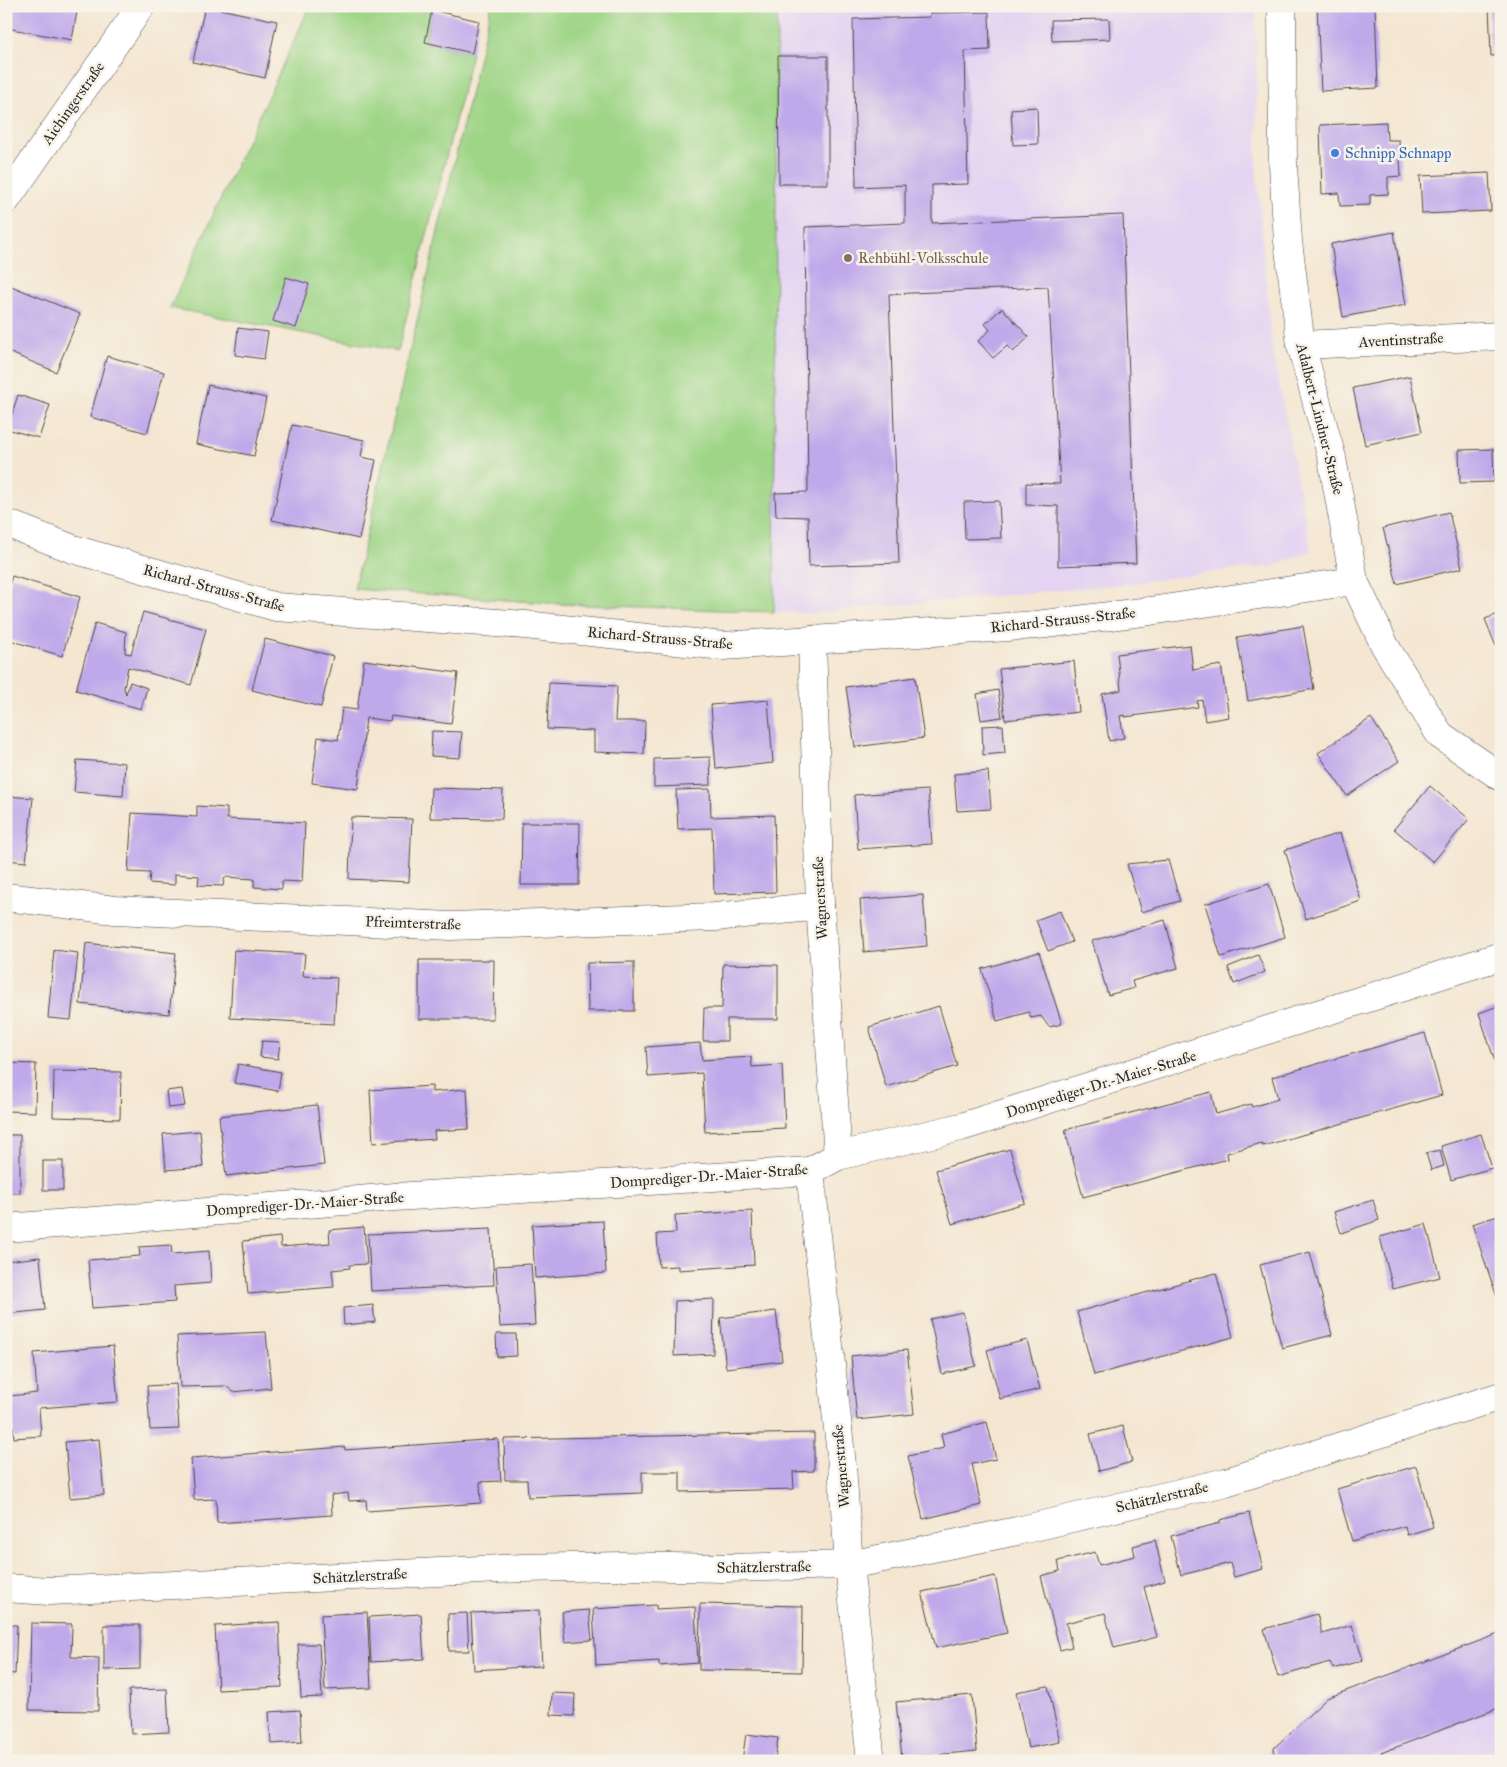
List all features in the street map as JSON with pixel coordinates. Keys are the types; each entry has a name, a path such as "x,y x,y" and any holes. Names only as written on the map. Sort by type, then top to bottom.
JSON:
{"street":[{"name":"Aichingerstraße","path":"6,200 141,6"},
{"name":"Adalbert-Lindner-Straße","path":"1282,6 1283,165 1288,241 1301,345 1332,458 1354,581 1386,646 1440,735 1501,777"},
{"name":"Aventinstraße","path":"1301,345 1501,336"},
{"name":"Richard-Strauss-Straße","path":"6,523 73,549 276,608 525,625 723,646 1037,625 1150,611 1354,581"},
{"name":"Wagnerstraße","path":"812,640 820,906 838,1156"},
{"name":"Pfreimterstraße","path":"6,897 115,910 451,926 715,917 820,906"},
{"name":"Domprediger-Dr.-Maier-Straße","path":"6,1228 395,1197 810,1171 838,1156 961,1128 1501,956"},
{"name":"Wagnerstraße","path":"810,1171 842,1465 849,1565 871,1761"},
{"name":"Schätzlerstraße","path":"6,1588 49,1591 523,1568 622,1566 723,1568 849,1565 1017,1531 1226,1482 1501,1396"}],"shaded area":[{"name":"Rehbühl-Volksschule","path":"491,6 1256,6 1257,174 1271,343 1311,550 1272,567 1221,571 1126,584 812,613 580,606 354,589"},
{"path":"1501,1630 1501,1761 1232,1761 1262,1756 1327,1697"}],"green space":[{"path":"310,6 433,6 425,42 472,53 398,351 170,308"},
{"path":"491,6 777,6 774,612 561,604 354,589"}],"building":[{"path":"6,6 78,6 72,40 6,28"},
{"path":"205,6 277,21 265,78 193,62"},
{"path":"1317,6 1375,6 1378,88 1321,91"},
{"path":"1489,6 1501,6 1501,55 1491,56"},
{"path":"432,10 479,21 472,53 425,42"},
{"path":"989,12 990,50 965,51 968,184 932,185 932,223 1123,215 1136,563 1058,566 1058,506 1026,505 1026,483 1060,484 1048,287 889,294 899,563 809,566 808,517 776,516 775,493 808,492 805,227 905,223 905,185 856,187 853,19 930,17 930,13"},
{"path":"1109,19 1110,39 1052,41 1051,20"},
{"path":"778,56 828,56 828,184 779,184"},
{"path":"1037,107 1038,144 1013,145 1011,109"},
{"path":"1498,118 1501,118 1501,148 1499,148"},
{"path":"1386,122 1387,140 1399,140 1401,176 1388,177 1388,194 1370,195 1370,205 1340,206 1339,193 1322,194 1320,125"},
{"path":"1489,173 1491,211 1422,214 1420,176"},
{"path":"1394,232 1406,305 1343,317 1331,244"},
{"path":"286,277 309,284 296,328 273,321"},
{"path":"9,285 80,314 56,372 6,351 6,291"},
{"path":"1002,308 1029,337 1013,352 1007,346 993,358 978,341 990,330 985,324"},
{"path":"238,328 268,332 264,359 235,355"},
{"path":"107,356 164,372 147,433 90,417"},
{"path":"1410,376 1422,432 1365,445 1353,388"},
{"path":"208,385 266,398 254,456 196,444"},
{"path":"18,395 50,405 39,438 7,429"},
{"path":"292,425 364,440 361,457 376,460 359,539 272,520"},
{"path":"1493,449 1494,482 1460,483 1459,450"},
{"path":"999,501 1001,538 965,539 964,502"},
{"path":"1449,512 1462,568 1397,584 1383,528"},
{"path":"12,576 80,597 62,656 6,639 6,594"},
{"path":"143,612 206,629 191,685 128,667 124,688 126,694 130,682 147,688 141,709 76,690 95,623 126,632 125,653 131,654"},
{"path":"1501,613 1501,659 1485,619"},
{"path":"1303,626 1314,689 1248,701 1237,637"},
{"path":"265,639 333,656 321,707 252,690"},
{"path":"1190,645 1193,670 1221,665 1229,717 1205,721 1202,700 1197,701 1198,707 1125,717 1125,715 1120,716 1124,738 1109,741 1102,694 1121,690 1117,654"},
{"path":"364,660 458,673 451,724 391,716 390,721 366,718 358,789 312,783 318,737 338,740 342,708 357,710"},
{"path":"1074,661 1079,712 1005,720 999,669"},
{"path":"915,677 924,738 855,747 846,687"},
{"path":"549,683 617,686 615,721 645,721 644,754 594,752 594,731 547,729"},
{"path":"998,690 1002,717 981,720 977,694"},
{"path":"768,700 773,763 716,769 711,705"},
{"path":"1371,718 1399,761 1347,796 1318,753"},
{"path":"1003,725 1005,753 983,755 982,726"},
{"path":"432,731 462,732 460,758 431,756"},
{"path":"710,757 711,785 654,787 654,759"},
{"path":"77,760 125,763 123,796 74,792"},
{"path":"988,771 991,809 957,811 954,774"},
{"path":"1430,786 1469,819 1433,862 1394,829"},
{"path":"431,788 503,790 502,819 430,818"},
{"path":"710,789 711,817 774,815 776,892 714,894 712,828 678,829 676,790"},
{"path":"928,790 932,844 858,849 854,795"},
{"path":"6,796 33,798 26,862 6,860"},
{"path":"197,806 227,808 227,819 305,823 302,882 282,881 282,889 254,887 254,879 225,877 223,886 198,885 199,876 175,874 175,885 149,883 150,873 128,872 132,813 197,817"},
{"path":"351,817 412,819 409,882 349,879"},
{"path":"522,823 580,823 579,885 521,885"},
{"path":"1340,833 1361,901 1306,919 1285,850"},
{"path":"1168,860 1180,901 1141,912 1127,864"},
{"path":"1269,884 1285,937 1221,957 1205,904"},
{"path":"923,895 927,946 864,952 860,900"},
{"path":"1060,911 1072,942 1048,951 1036,920"},
{"path":"1165,920 1178,968 1132,981 1134,988 1108,995 1092,941"},
{"path":"86,943 176,953 169,1014 80,1004"},
{"path":"54,950 78,953 71,1020 48,1018"},
{"path":"234,950 305,954 303,976 337,978 334,1024 230,1018"},
{"path":"1039,952 1062,1024 1049,1027 1041,1016 1031,1018 1029,1012 997,1021 982,969"},
{"path":"1258,955 1265,972 1234,984 1228,967"},
{"path":"419,960 494,960 493,1019 419,1019"},
{"path":"634,962 634,1011 588,1011 587,963"},
{"path":"723,964 778,965 778,1019 727,1019 727,1041 703,1041 704,1008 722,1008"},
{"path":"1501,1005 1501,1071 1498,1071 1479,1013"},
{"path":"939,1006 957,1066 886,1087 869,1027"},
{"path":"1425,1033 1442,1095 1263,1146 1262,1143 1227,1153 1228,1159 1083,1197 1065,1130 1211,1092 1216,1114 1251,1104 1252,1107 1278,1099 1272,1077"},
{"path":"262,1041 280,1042 278,1059 260,1057"},
{"path":"700,1043 702,1060 751,1057 752,1067 782,1065 785,1128 705,1132 702,1073 648,1077 646,1047"},
{"path":"6,1063 36,1064 35,1112 6,1111"},
{"path":"238,1064 281,1072 278,1091 234,1083"},
{"path":"54,1071 121,1072 120,1119 53,1117"},
{"path":"432,1086 432,1092 467,1089 469,1129 434,1131 435,1139 373,1143 370,1090"},
{"path":"182,1089 185,1106 168,1108 166,1091"},
{"path":"317,1105 324,1165 226,1176 219,1116"},
{"path":"200,1131 203,1167 166,1170 163,1134"},
{"path":"1481,1134 1492,1168 1451,1180 1441,1146"},
{"path":"6,1135 20,1135 20,1193 6,1193"},
{"path":"1010,1149 1025,1203 952,1224 936,1170"},
{"path":"1440,1150 1444,1166 1431,1170 1426,1153"},
{"path":"43,1161 63,1161 63,1190 43,1190"},
{"path":"1373,1200 1379,1220 1341,1233 1334,1212"},
{"path":"752,1211 754,1265 678,1270 678,1266 659,1267 657,1234 676,1233 675,1215"},
{"path":"1501,1215 1501,1302 1499,1303 1472,1224"},
{"path":"603,1221 606,1273 535,1278 532,1225"},
{"path":"1426,1224 1440,1277 1393,1289 1380,1237"},
{"path":"364,1227 367,1264 349,1265 350,1268 332,1270 334,1287 248,1294 243,1241 280,1237 281,1247 330,1243 329,1230"},
{"path":"491,1229 494,1285 371,1291 368,1234"},
{"path":"171,1245 172,1254 209,1251 211,1283 174,1286 175,1302 92,1308 88,1260 140,1256 139,1247"},
{"path":"1310,1252 1332,1335 1282,1348 1260,1265"},
{"path":"40,1257 45,1310 6,1314 6,1261"},
{"path":"531,1264 535,1325 500,1327 496,1266"},
{"path":"1216,1273 1233,1337 1094,1375 1077,1312"},
{"path":"714,1299 713,1354 674,1356 675,1301"},
{"path":"373,1305 375,1322 344,1325 343,1308"},
{"path":"776,1311 782,1361 726,1368 720,1318"},
{"path":"963,1312 976,1366 942,1374 930,1319"},
{"path":"266,1332 271,1388 233,1392 226,1386 180,1387 177,1336"},
{"path":"496,1334 516,1334 517,1356 497,1357"},
{"path":"1027,1340 1040,1389 1000,1399 987,1350"},
{"path":"113,1346 118,1402 39,1408 41,1436 14,1438 10,1396 37,1393 34,1353"},
{"path":"907,1350 914,1414 857,1420 851,1356"},
{"path":"176,1384 179,1429 150,1430 147,1386"},
{"path":"987,1422 996,1459 972,1464 981,1505 923,1519 908,1456 944,1448 941,1434"},
{"path":"1123,1426 1132,1462 1099,1471 1090,1434"},
{"path":"814,1433 814,1471 793,1472 794,1489 680,1492 680,1472 642,1472 642,1493 528,1497 527,1480 505,1480 504,1439"},
{"path":"99,1439 104,1495 70,1498 65,1442"},
{"path":"498,1439 501,1481 480,1482 481,1503 367,1511 366,1500 349,1501 348,1493 331,1495 332,1515 217,1523 216,1499 194,1500 191,1458 345,1447 345,1450"},
{"path":"1416,1466 1433,1527 1407,1535 1405,1526 1352,1541 1337,1489"},
{"path":"1249,1513 1263,1569 1234,1577 1230,1563 1181,1575 1171,1536"},
{"path":"1155,1540 1165,1581 1144,1587 1157,1637 1114,1648 1105,1613 1066,1623 1072,1647 1060,1650 1041,1576 1060,1571 1058,1561 1095,1552 1099,1565 1135,1556 1133,1546"},
{"path":"995,1576 1007,1633 936,1648 922,1592"},
{"path":"700,1604 803,1606 802,1672 699,1670"},
{"path":"656,1605 656,1609 695,1607 698,1663 659,1666 659,1661 596,1665 593,1609"},
{"path":"539,1610 542,1666 474,1670 471,1613"},
{"path":"589,1610 592,1640 565,1642 562,1612"},
{"path":"367,1612 371,1688 325,1690 321,1615"},
{"path":"467,1613 469,1651 449,1651 448,1614"},
{"path":"421,1614 424,1659 371,1662 369,1617"},
{"path":"1317,1614 1322,1634 1352,1625 1363,1660 1333,1669 1330,1662 1278,1677 1264,1629"},
{"path":"279,1622 282,1687 218,1690 215,1626"},
{"path":"31,1623 72,1624 71,1657 99,1658 98,1711 29,1710"},
{"path":"6,1625 17,1625 15,1674 6,1673"},
{"path":"104,1625 140,1625 140,1669 104,1670"},
{"path":"1501,1633 1501,1707 1360,1761 1275,1761 1274,1748 1327,1698"},
{"path":"298,1644 319,1644 322,1697 301,1698"},
{"path":"1048,1686 1060,1742 1028,1748 1016,1692"},
{"path":"167,1689 169,1732 131,1734 129,1690"},
{"path":"552,1693 575,1694 574,1716 551,1715"},
{"path":"972,1695 977,1751 902,1758 896,1702"},
{"path":"300,1710 302,1742 271,1744 269,1712"},
{"path":"746,1734 778,1738 775,1761 742,1761"}],"place":[{"name":"Schnipp Schnapp","path":"1335,153"},
{"name":"Rehbühl-Volksschule","path":"848,258"}]}
